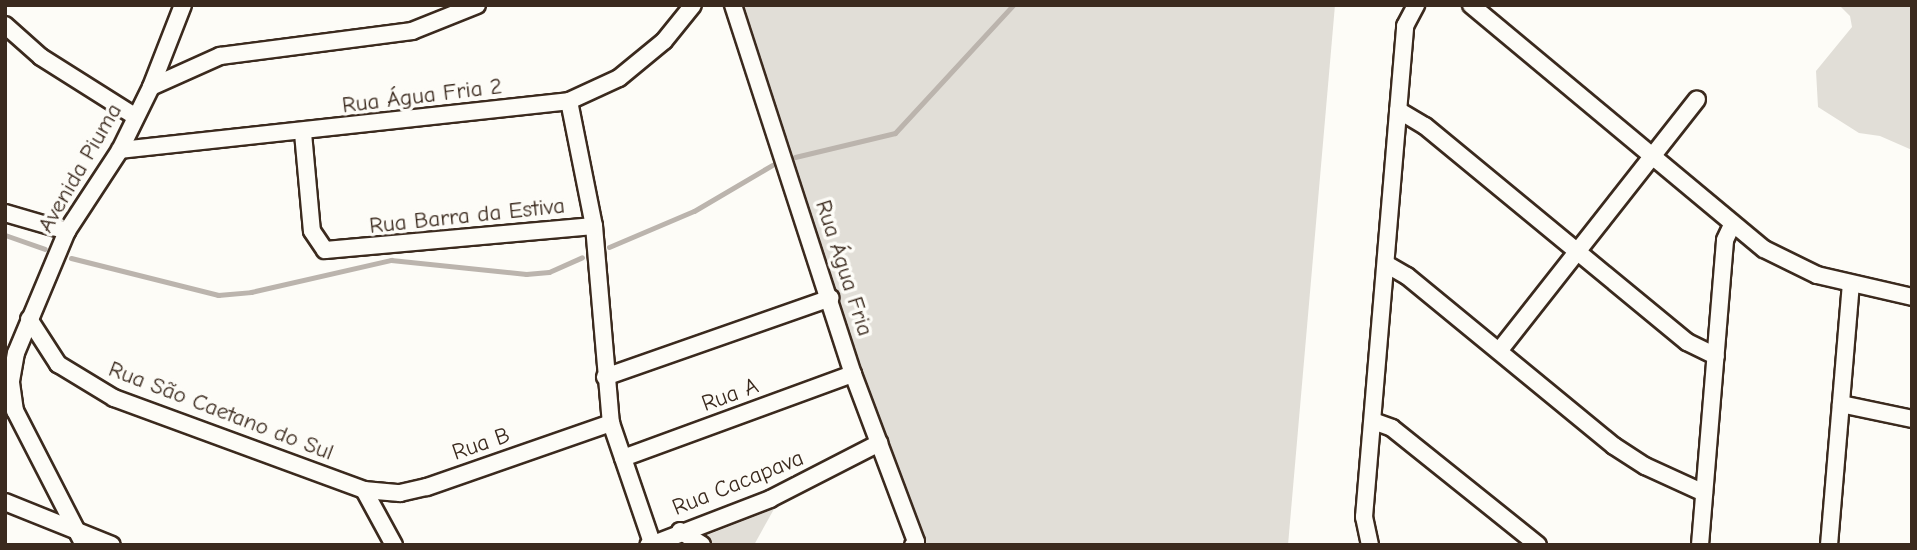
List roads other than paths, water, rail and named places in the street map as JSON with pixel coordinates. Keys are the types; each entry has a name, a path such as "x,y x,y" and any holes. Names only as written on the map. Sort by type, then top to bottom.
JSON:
{"street":[{"name":"Avenida Piuma","path":"80,538 15,411 12,381 16,353 67,231 120,150 151,87 183,5"},
{"path":"151,87 219,56 412,32 477,5"},
{"name":"Rua Água Fria 2","path":"120,150 303,133 569,102 619,78 664,41 694,5"},
{"name":"Rua Água Fria","path":"733,5 831,298 853,374 914,543"},
{"path":"1370,545 1364,517 1405,26 1416,5"},
{"path":"1471,5 1732,225 1782,260 1851,284 1912,297"},
{"path":"5,25 41,57 136,117"},
{"path":"1499,351 1697,99"},
{"path":"569,102 594,226 611,423 650,544"},
{"path":"1398,110 1420,122 1687,342 1716,356"},
{"name":"Rua Barra da Estiva","path":"303,133 315,241 325,250 345,251 594,226"},
{"path":"5,213 67,231"},
{"path":"1700,545 1725,240 1732,225"},
{"path":"1386,264 1407,275 1614,446 1645,466 1704,493"},
{"path":"1829,545 1851,284"},
{"path":"605,377 831,298"},
{"name":"Rua São Caetano do Sul","path":"29,319 58,364 114,398 364,490"},
{"name":"Rua A","path":"623,458 853,374"},
{"path":"1841,404 1912,419"},
{"path":"1373,421 1392,428 1538,545"},
{"name":"Rua B","path":"364,490 400,494 427,487 611,423"},
{"name":"Rua Cacapava","path":"650,544 770,499 879,443"},
{"path":"364,490 394,545"},
{"path":"5,502 80,538 112,545"},
{"path":"680,531 702,545"}],"waterway":[{"path":"795,157 895,133 1013,5"},
{"path":"609,247 694,211 772,165"},
{"path":"5,235 45,249"},
{"path":"71,258 218,295 251,292 391,260 526,274 549,272 582,257"}]}
